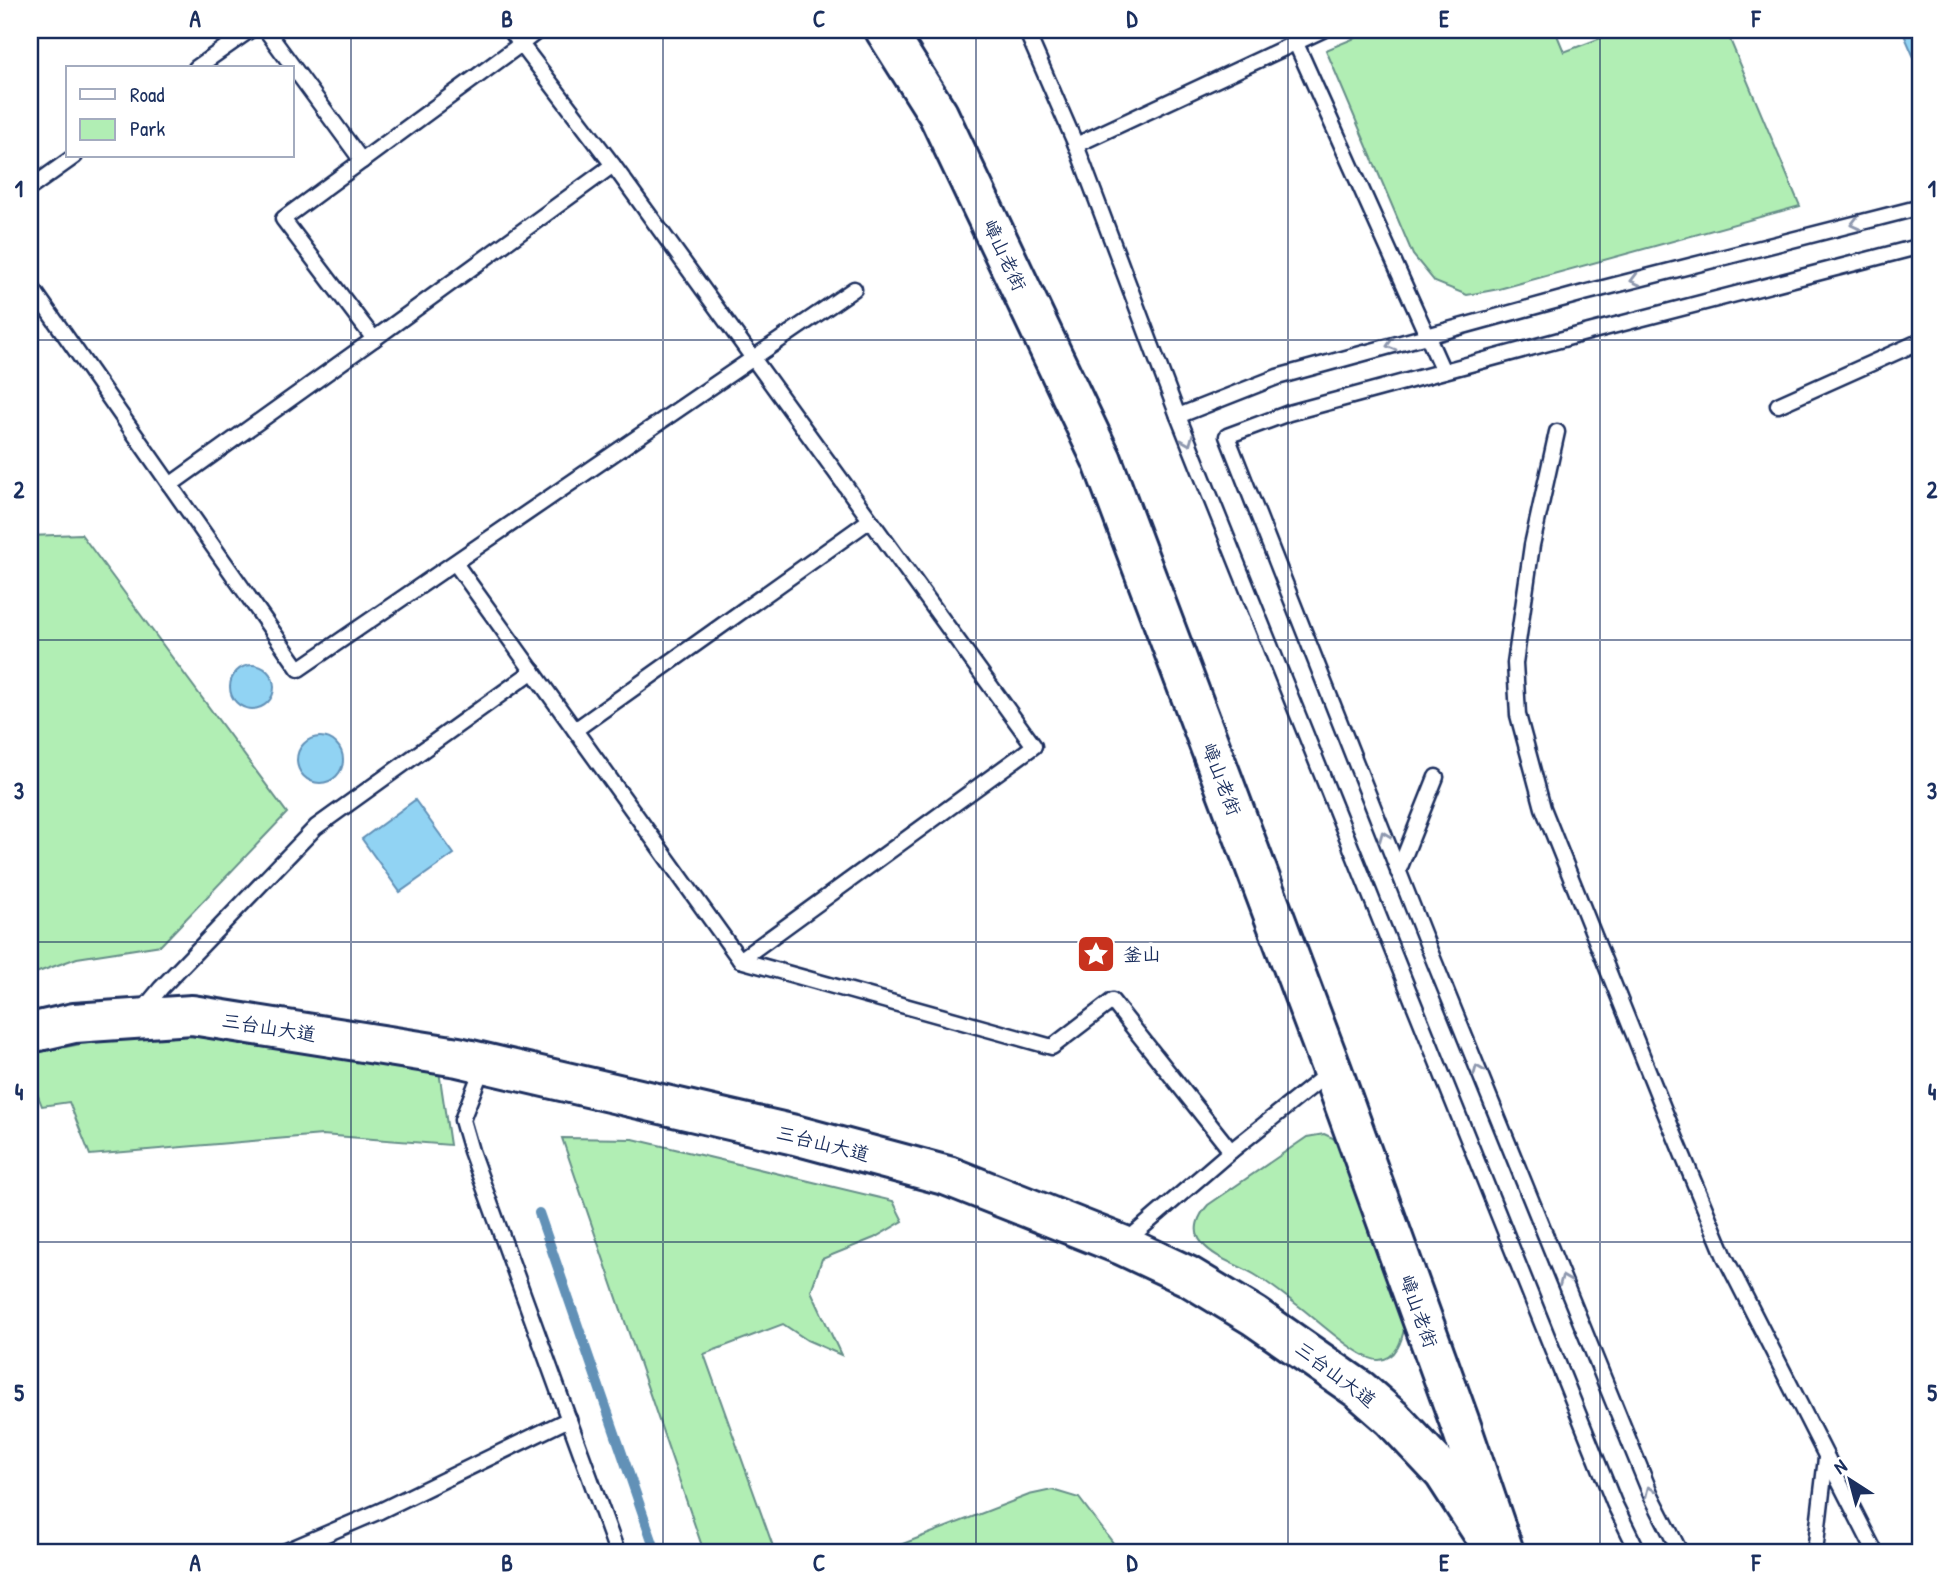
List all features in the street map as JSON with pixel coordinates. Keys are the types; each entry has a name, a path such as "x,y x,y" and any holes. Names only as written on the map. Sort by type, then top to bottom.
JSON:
{"street":[{"name":"嶂山老街","path":"885,30 938,114 1102,460 1332,1070 1504,1552"},
{"name":"三台山大道","path":"30,1033 74,1023 192,1015 485,1062 795,1135 948,1176 1122,1245 1188,1276 1301,1347 1360,1390 1392,1418 1444,1474 1495,1552"}],"lane":[{"path":"199,66 250,30"},
{"path":"265,30 292,66"},
{"path":"510,30 613,165 1034,746 740,960"},
{"path":"374,339 283,219 539,30"},
{"path":"1026,30 1076,145 1178,416 1609,1491 1638,1552"},
{"path":"1076,145 1293,36 1323,30"},
{"path":"1293,36 1443,371"},
{"path":"294,69 362,161"},
{"path":"30,188 72,158"},
{"path":"170,485 613,165"},
{"path":"1178,416 1277,377 1426,335 1921,207"},
{"path":"1680,1552 1651,1495 1398,872 1227,436 1289,412 1921,246"},
{"path":"30,285 299,669 854,289"},
{"path":"1778,405 1921,341"},
{"path":"1557,432 1532,545 1515,663 1518,715 1543,808 1725,1256 1875,1552"},
{"path":"575,730 870,520"},
{"path":"455,563 740,960 1052,1047 1112,1001 1231,1151"},
{"path":"136,1019 161,988 316,827 533,671"},
{"path":"1398,872 1436,777"},
{"path":"485,1062 462,1120 475,1164 617,1552"},
{"path":"1122,1245 1231,1151 1332,1070"},
{"path":"284,1552 380,1511 569,1419"},
{"path":"1815,1552 1826,1458"}],"green space":[{"path":"1374,30 1555,30 1564,52 1622,30 1726,30 1800,206 1499,289 1467,295 1435,282 1413,255 1326,50"},
{"path":"81,534 287,813 161,945 77,958 30,975 30,536"},
{"path":"159,1033 318,1049 439,1071 450,1145 322,1135 90,1155 69,1102 42,1106 30,1076 30,1054"},
{"path":"1324,1134 1339,1145 1405,1325 1398,1348 1385,1359 1371,1359 1350,1347 1268,1283 1207,1249 1197,1233 1199,1218 1208,1205 1307,1137"},
{"path":"562,1138 633,1139 893,1201 903,1221 874,1238 822,1259 811,1291 841,1355 807,1340 783,1324 704,1354 775,1552 704,1552"},
{"path":"1052,1490 1079,1498 1120,1552 882,1552 1029,1495"}],"water":[{"path":"1902,30 1921,30 1921,68 1916,62"},
{"path":"252,665 261,666 268,671 273,678 273,696 268,703 261,708 252,709 243,708 236,703 231,696 230,687 231,678 236,671 243,666"},
{"path":"320,737 329,738 336,744 342,751 342,769 336,776 329,782 320,783 311,782 304,776 298,769 297,760 298,751 304,744 311,738"},
{"path":"415,800 454,854 400,892 362,839"}],"waterway":[{"path":"539,1213 656,1552"}],"place":[{"name":"釜山","path":"1096,954"}]}
